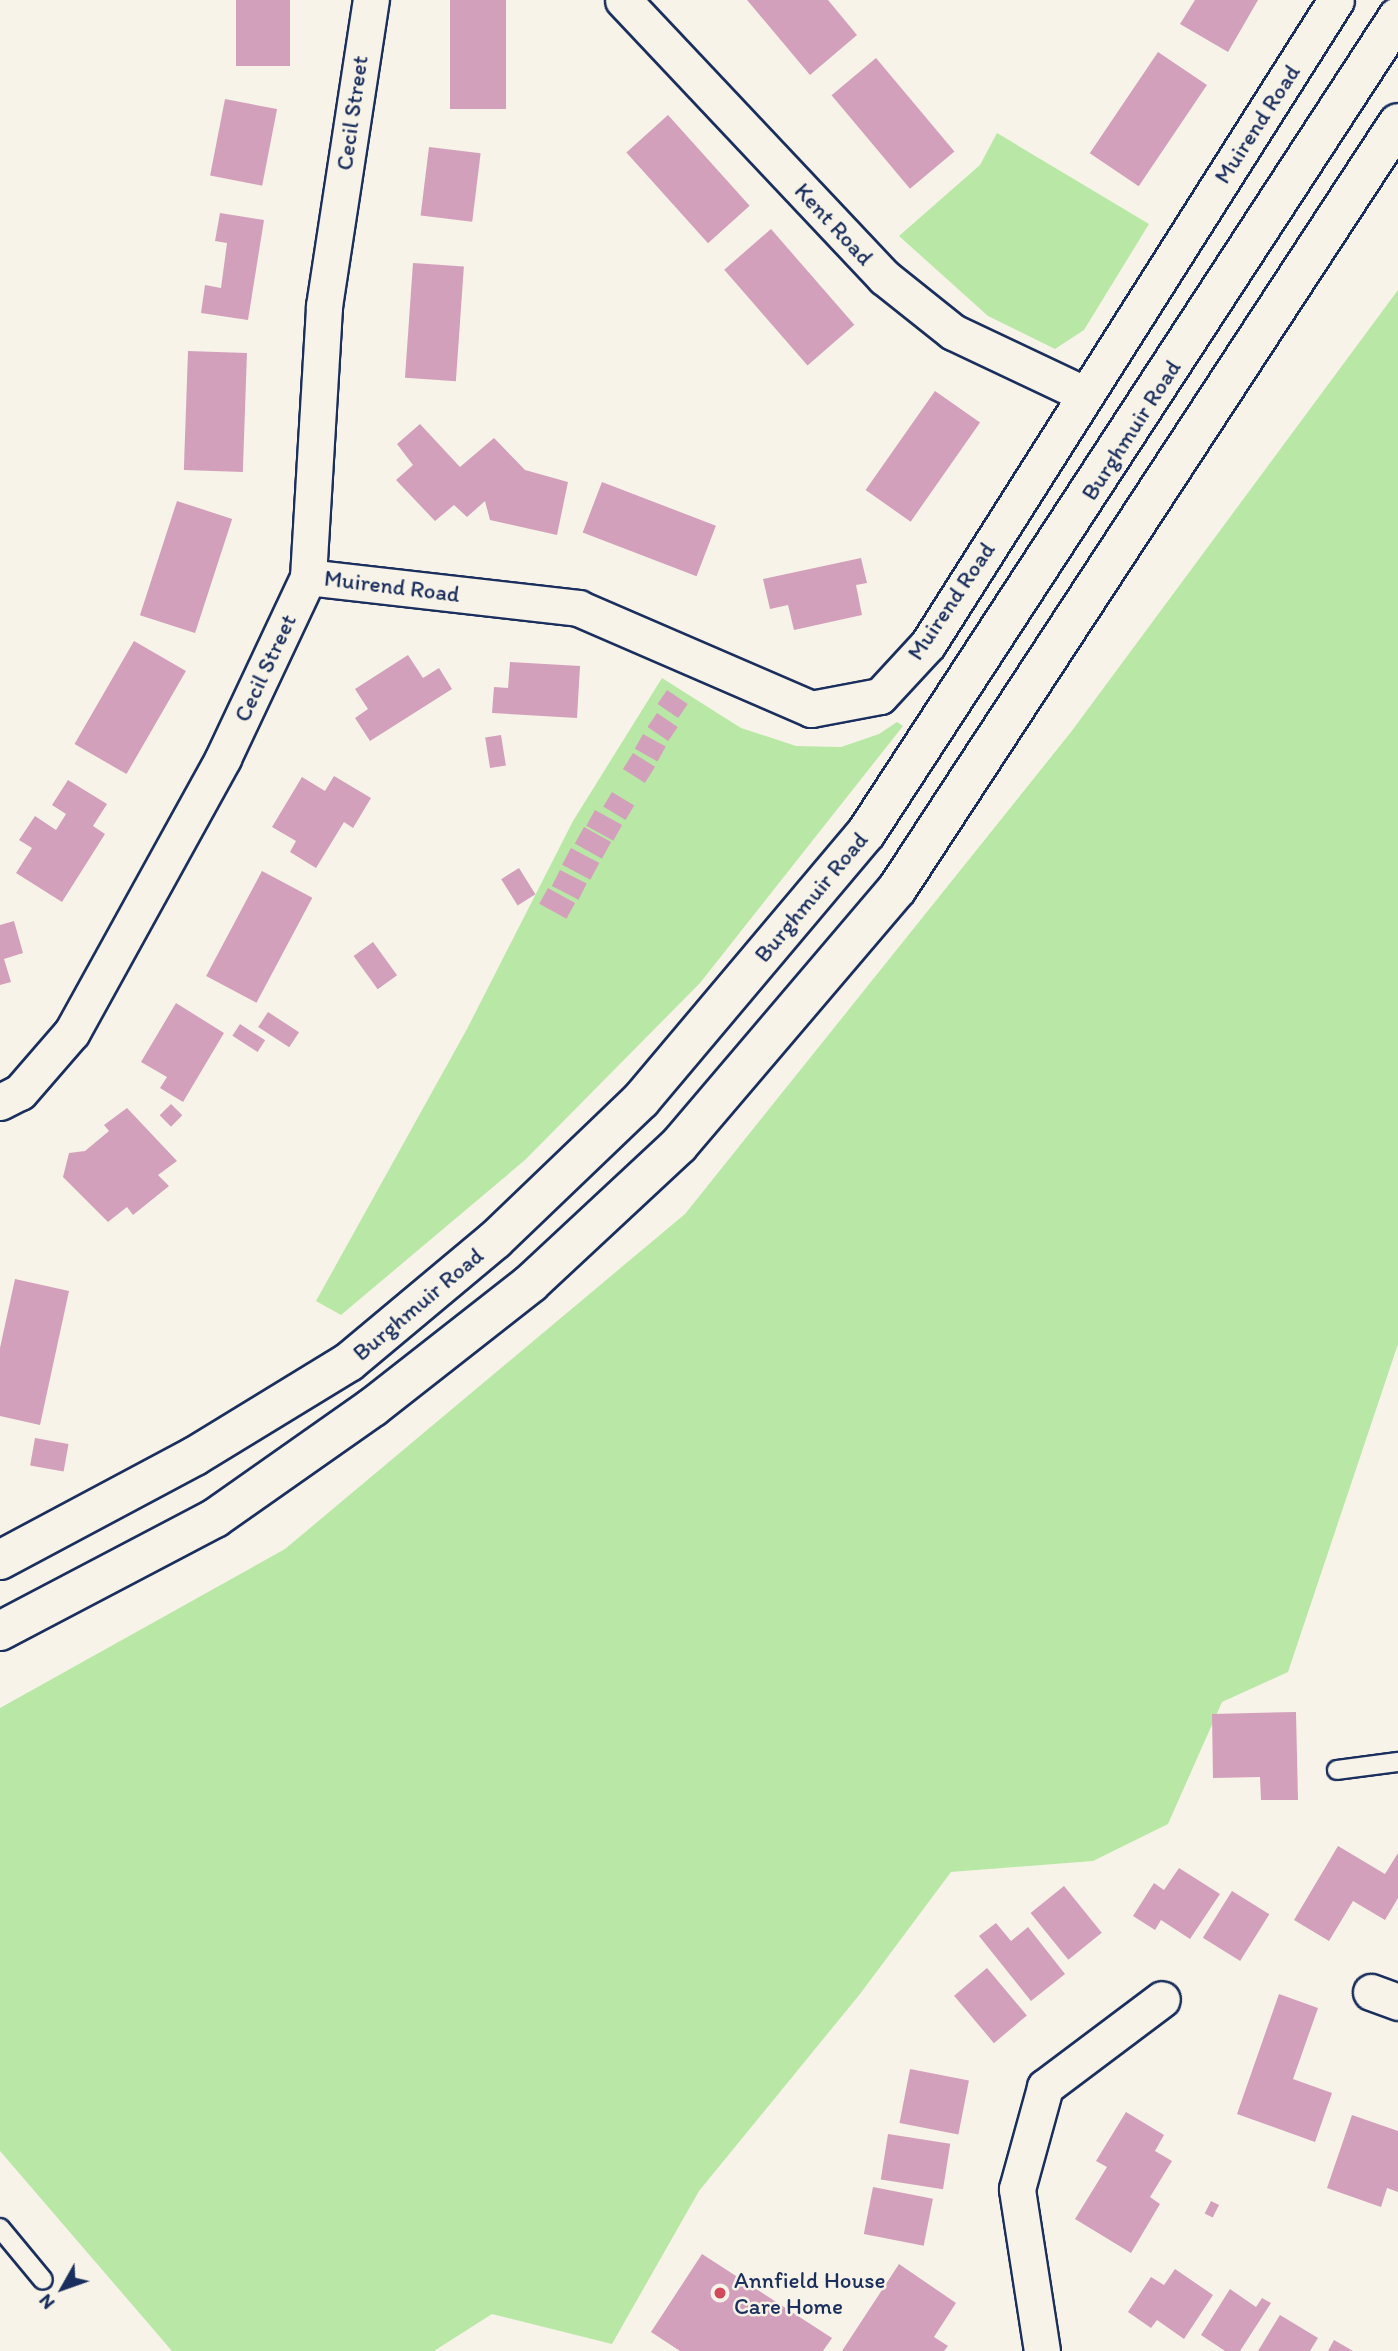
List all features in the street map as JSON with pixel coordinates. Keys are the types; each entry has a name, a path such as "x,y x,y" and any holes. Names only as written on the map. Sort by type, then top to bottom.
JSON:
{"main road":[{"name":"Burghmuir Road","path":"0,1560 195,1457 349,1362 495,1240 641,1100 866,833 1398,17"},
{"path":"0,1632 215,1518 373,1407 531,1283 679,1145 897,889 1398,123"}],"street":[{"name":"Cecil Street","path":"0,1102 20,1092 72,1032 223,758 308,577 324,306 371,0"},
{"name":"Kent Road","path":"623,0 884,277 953,332 1084,394"},
{"name":"Muirend Road","path":"308,577 578,608 811,709 880,695 928,644 1336,0"},
{"path":"1042,2351 1017,2189 1045,2087 1162,1999"}],"lane":[{"path":"1337,1770 1398,1762"},
{"path":"0,2228 43,2280"}],"green space":[{"path":"997,133 1149,224 1084,330 1055,349 988,316 899,236 980,165"},
{"path":"1398,290 1398,1344 1288,1672 1222,1702 1168,1824 1093,1861 951,1872 860,1994 699,2191 612,2344 492,2314 434,2351 172,2351 0,2151 0,1708 285,1549 685,1214 1071,732"},
{"path":"662,678 741,728 796,746 841,747 879,734 897,722 903,726 700,983 525,1160 341,1315 316,1301 467,1029 573,821"}],"building":[{"path":"236,0 290,0 290,66 236,66"},
{"path":"450,0 506,0 506,109 450,109"},
{"path":"747,0 828,0 857,35 810,75"},
{"path":"1195,0 1258,0 1228,52 1180,24"},
{"path":"1158,52 1207,85 1139,186 1090,153"},
{"path":"876,58 954,151 910,189 832,95"},
{"path":"225,99 277,109 262,186 210,176"},
{"path":"668,115 750,206 708,243 626,152"},
{"path":"429,147 481,153 472,222 421,215"},
{"path":"220,213 264,220 248,320 201,313 205,285 221,288 227,243 215,241"},
{"path":"771,229 854,325 808,366 724,270"},
{"path":"413,263 464,267 456,381 405,378"},
{"path":"188,351 247,353 243,472 184,470"},
{"path":"935,391 980,423 911,522 866,490"},
{"path":"420,424 460,467 494,438 525,470 568,482 557,535 490,520 485,501 467,517 454,505 435,521 396,480 413,465 397,444"},
{"path":"602,482 716,526 697,576 583,532"},
{"path":"177,501 232,519 195,633 140,615"},
{"path":"861,558 867,583 856,585 862,615 794,630 788,605 770,609 763,579"},
{"path":"134,641 186,671 126,774 74,744"},
{"path":"408,655 423,678 439,668 452,689 370,741 355,718 368,709 355,689"},
{"path":"510,662 580,666 577,718 492,713 494,687 508,688"},
{"path":"667,690 688,704 678,718 657,704"},
{"path":"657,713 678,727 668,741 647,727"},
{"path":"643,734 666,747 657,761 635,749"},
{"path":"501,735 506,766 490,768 485,738"},
{"path":"633,753 655,767 645,783 623,769"},
{"path":"334,776 371,798 353,828 344,822 316,868 290,852 296,841 272,827 302,777 325,791"},
{"path":"68,780 107,804 93,826 105,834 62,902 16,873 32,848 19,840 35,816 56,830 66,814 52,805"},
{"path":"612,792 634,805 626,820 603,807"},
{"path":"595,810 622,825 613,841 586,826"},
{"path":"584,827 611,842 602,859 575,844"},
{"path":"571,848 599,863 590,880 562,865"},
{"path":"519,868 535,894 518,905 501,879"},
{"path":"560,870 587,884 579,900 552,886"},
{"path":"262,871 312,898 256,1003 206,976"},
{"path":"548,888 575,903 566,919 539,904"},
{"path":"14,921 23,953 4,959 11,982 0,985 0,925"},
{"path":"373,942 397,975 378,989 354,956"},
{"path":"176,1003 224,1033 183,1102 160,1088 167,1077 141,1062"},
{"path":"268,1012 299,1032 289,1047 258,1027"},
{"path":"240,1024 265,1040 258,1052 232,1036"},
{"path":"171,1104 182,1115 171,1127 160,1115"},
{"path":"127,1108 177,1161 158,1175 169,1186 133,1215 127,1207 108,1222 63,1177 69,1153 85,1151 109,1131 104,1125"},
{"path":"15,1279 69,1291 40,1425 0,1416 0,1348"},
{"path":"35,1438 68,1444 64,1471 30,1466"},
{"path":"1296,1712 1298,1800 1261,1800 1260,1777 1213,1778 1212,1714"},
{"path":"1338,1846 1385,1874 1398,1853 1398,1898 1385,1920 1353,1901 1329,1941 1294,1920"},
{"path":"1179,1868 1220,1894 1190,1939 1161,1920 1155,1930 1133,1916 1154,1883 1164,1890"},
{"path":"1064,1886 1102,1933 1068,1960 1031,1913"},
{"path":"1232,1891 1269,1914 1240,1961 1203,1938"},
{"path":"996,1923 1011,1941 1028,1927 1065,1974 1031,2001 979,1936"},
{"path":"987,1968 1027,2015 994,2043 954,1996"},
{"path":"1279,1994 1318,2008 1293,2079 1332,2093 1315,2142 1237,2114"},
{"path":"910,2069 969,2080 958,2134 900,2123"},
{"path":"1126,2112 1164,2135 1155,2151 1172,2161 1150,2197 1160,2204 1131,2253 1075,2219 1107,2167 1096,2161"},
{"path":"1352,2115 1398,2131 1398,2192 1387,2188 1381,2207 1327,2188"},
{"path":"888,2134 950,2144 943,2189 881,2179"},
{"path":"873,2187 933,2199 924,2246 864,2234"},
{"path":"1211,2201 1219,2205 1213,2218 1205,2213"},
{"name":"Annfield House Care Home","path":"702,2254 832,2338 823,2351 680,2351 651,2332"},
{"name":"Annfield House Care Home","path":"899,2264 956,2303 934,2337 948,2346 944,2351 842,2351"},
{"path":"1175,2269 1213,2295 1184,2339 1157,2320 1151,2328 1128,2312 1151,2277 1164,2285"},
{"path":"1230,2289 1256,2307 1262,2298 1271,2303 1240,2351 1225,2351 1201,2335"},
{"path":"1280,2315 1318,2338 1310,2351 1258,2351"},
{"path":"1334,2340 1353,2351 1328,2351"}],"place":[{"name":"Annfield House Care Home","path":"720,2293"}]}
